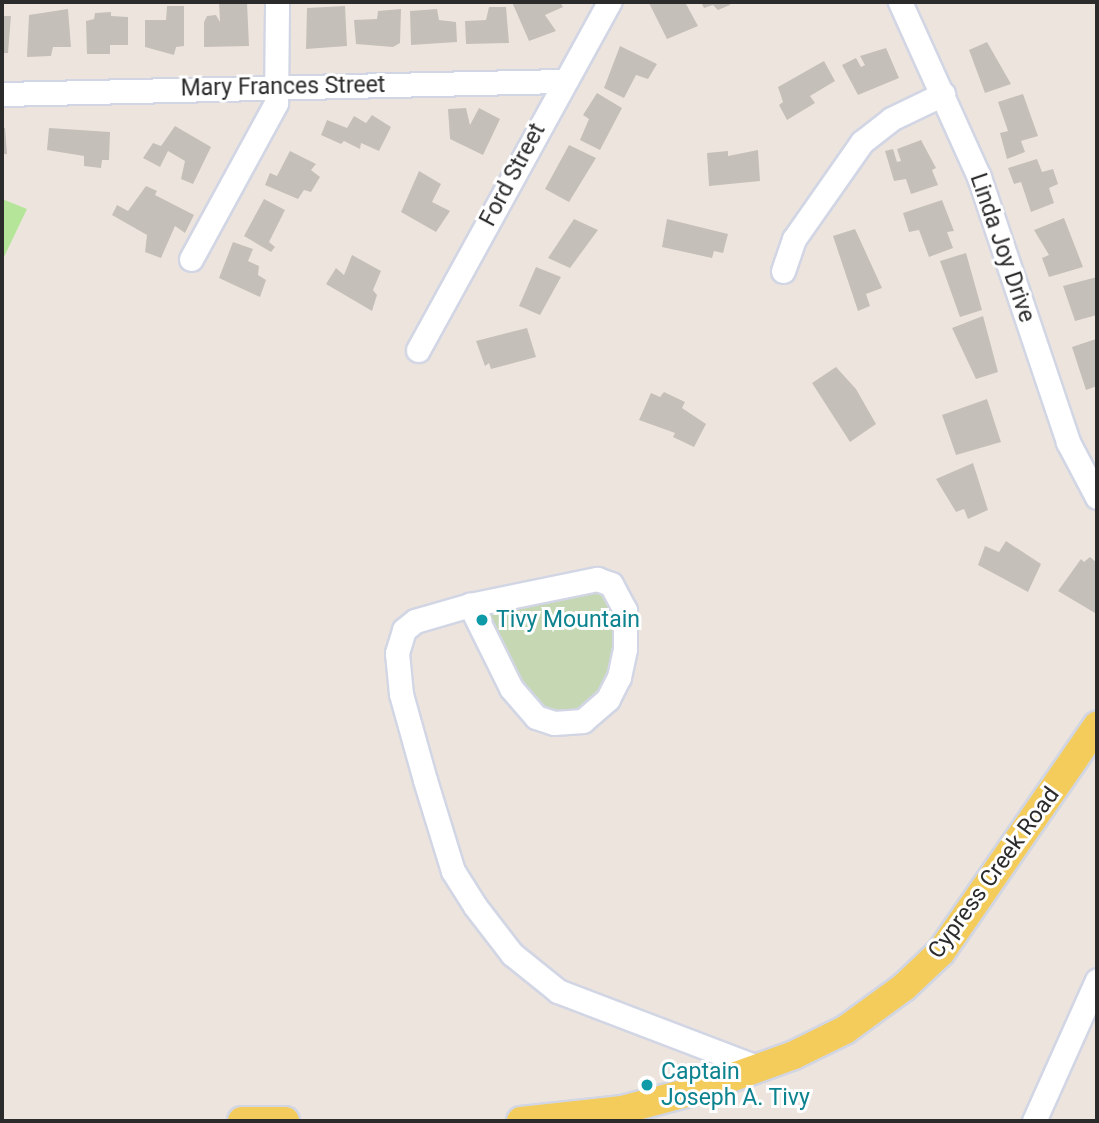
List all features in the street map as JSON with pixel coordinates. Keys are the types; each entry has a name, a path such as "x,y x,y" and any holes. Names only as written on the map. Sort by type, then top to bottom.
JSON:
{"main road":[{"name":"Cypress Creek Road","path":"521,1121 621,1110 760,1068 845,1030 904,987 941,951 1097,726"},
{"path":"242,1121 285,1121"}],"street":[{"path":"191,259 267,127 277,87 277,2"},
{"name":"Ford Street","path":"418,350 609,2"},
{"name":"Linda Joy Drive","path":"900,2 979,177 1068,442 1097,497"},
{"name":"Mary Frances Street","path":"2,94 564,80"},
{"path":"783,271 794,239 862,142 891,119 943,94"},
{"path":"470,605 510,688 536,717 554,723 583,720 608,699 619,677 627,630 625,610 611,584 597,579 569,582 470,605 415,621 404,630 397,653 401,694 453,871 475,906 512,954 558,991 760,1068"},
{"path":"1034,1121 1097,981"}],"green space":[{"path":"2,199 27,209 2,261"},
{"path":"597,589 609,597 618,613 606,680 594,698 578,709 563,713 532,704 479,608"}],"building":[{"path":"219,2 247,2 249,46 204,47 204,22 207,16 216,15 220,22"},
{"path":"512,2 560,2 563,7 545,15 556,31 529,41"},
{"path":"685,2 698,26 667,39 649,3"},
{"path":"701,2 729,2 730,5 718,10 713,5 704,8"},
{"path":"167,6 184,6 184,46 176,47 174,55 145,47 145,20 166,20"},
{"path":"345,6 347,46 306,49 307,8"},
{"path":"489,7 506,7 509,43 466,44 465,21 486,20"},
{"path":"68,9 71,47 53,47 51,56 27,57 29,15"},
{"path":"401,9 400,43 393,47 356,44 354,20 377,19 378,11"},
{"path":"437,9 439,20 456,22 457,42 411,45 410,11"},
{"path":"111,12 111,16 128,17 128,45 110,45 110,54 87,54 86,21 94,19 95,13"},
{"path":"2,16 11,16 8,53 2,53"},
{"path":"987,42 1011,84 985,93 969,50"},
{"path":"620,46 657,64 648,79 636,75 624,98 604,88"},
{"path":"886,48 899,78 858,95 842,65 856,58 861,67 865,65 860,56"},
{"path":"824,61 835,81 810,96 815,103 787,120 779,105 783,102 778,87"},
{"path":"597,93 622,108 600,150 580,140 589,119 583,115"},
{"path":"1023,94 1038,136 1021,141 1025,152 1007,159 1000,133 1008,131 998,102"},
{"path":"466,108 470,125 479,108 500,119 483,155 450,139 448,109"},
{"path":"372,115 391,127 379,151 361,143 360,149 344,141 341,144 321,135 327,120 347,128 354,116 366,123"},
{"path":"175,126 211,147 193,184 181,179 185,161 168,151 160,167 143,158 153,143 161,146"},
{"path":"2,128 5,128 7,154 2,154"},
{"path":"49,128 110,132 109,160 102,160 101,168 84,166 84,156 47,150"},
{"path":"921,140 936,168 932,170 938,185 911,194 906,179 894,181 885,151 893,149 897,162 901,161 897,149"},
{"path":"569,145 596,158 569,202 545,189"},
{"path":"758,150 760,181 709,186 707,153 728,151 728,156"},
{"path":"290,151 316,164 311,170 320,177 311,192 304,190 298,199 265,185 270,173 277,176"},
{"path":"1037,159 1042,172 1053,169 1058,184 1049,188 1054,203 1031,212 1021,182 1014,184 1008,168"},
{"path":"419,171 441,184 432,202 450,211 436,232 401,212"},
{"path":"146,186 157,191 155,195 194,215 185,233 175,226 161,258 145,252 147,235 112,215 117,205 128,211"},
{"path":"264,199 285,210 269,242 275,247 271,252 244,236"},
{"path":"942,200 954,231 947,232 953,248 929,257 919,230 909,232 903,213"},
{"path":"1064,218 1083,267 1049,277 1042,258 1049,255 1034,230"},
{"path":"574,219 598,230 570,268 548,258"},
{"path":"667,219 728,234 723,253 714,251 712,258 662,247"},
{"path":"855,229 882,288 866,294 870,306 858,311 833,236"},
{"path":"233,242 253,249 248,261 259,266 258,275 266,280 260,297 219,278"},
{"path":"966,253 982,310 960,317 940,261"},
{"path":"352,255 381,271 373,290 377,295 372,311 326,284 336,268 344,275"},
{"path":"536,267 561,277 540,315 519,306"},
{"path":"1097,277 1097,315 1075,321 1063,286"},
{"path":"983,316 998,372 976,379 952,328"},
{"path":"527,328 536,357 491,369 489,363 485,366 476,341"},
{"path":"1096,339 1097,386 1086,390 1072,347"},
{"path":"836,367 856,389 876,424 850,442 812,383"},
{"path":"664,392 685,402 682,408 706,424 694,447 673,437 675,433 639,420 651,393 660,397"},
{"path":"987,399 1001,442 956,455 942,415"},
{"path":"973,463 988,510 968,519 964,509 956,512 936,479"},
{"path":"1006,541 1041,564 1028,592 978,565 985,546 999,552"},
{"path":"1090,557 1097,563 1095,613 1058,591 1081,559 1084,562"}],"place":[{"name":"Tivy Mountain","path":"482,620"},
{"name":"Captain Joseph A. Tivy","path":"647,1085"}]}
